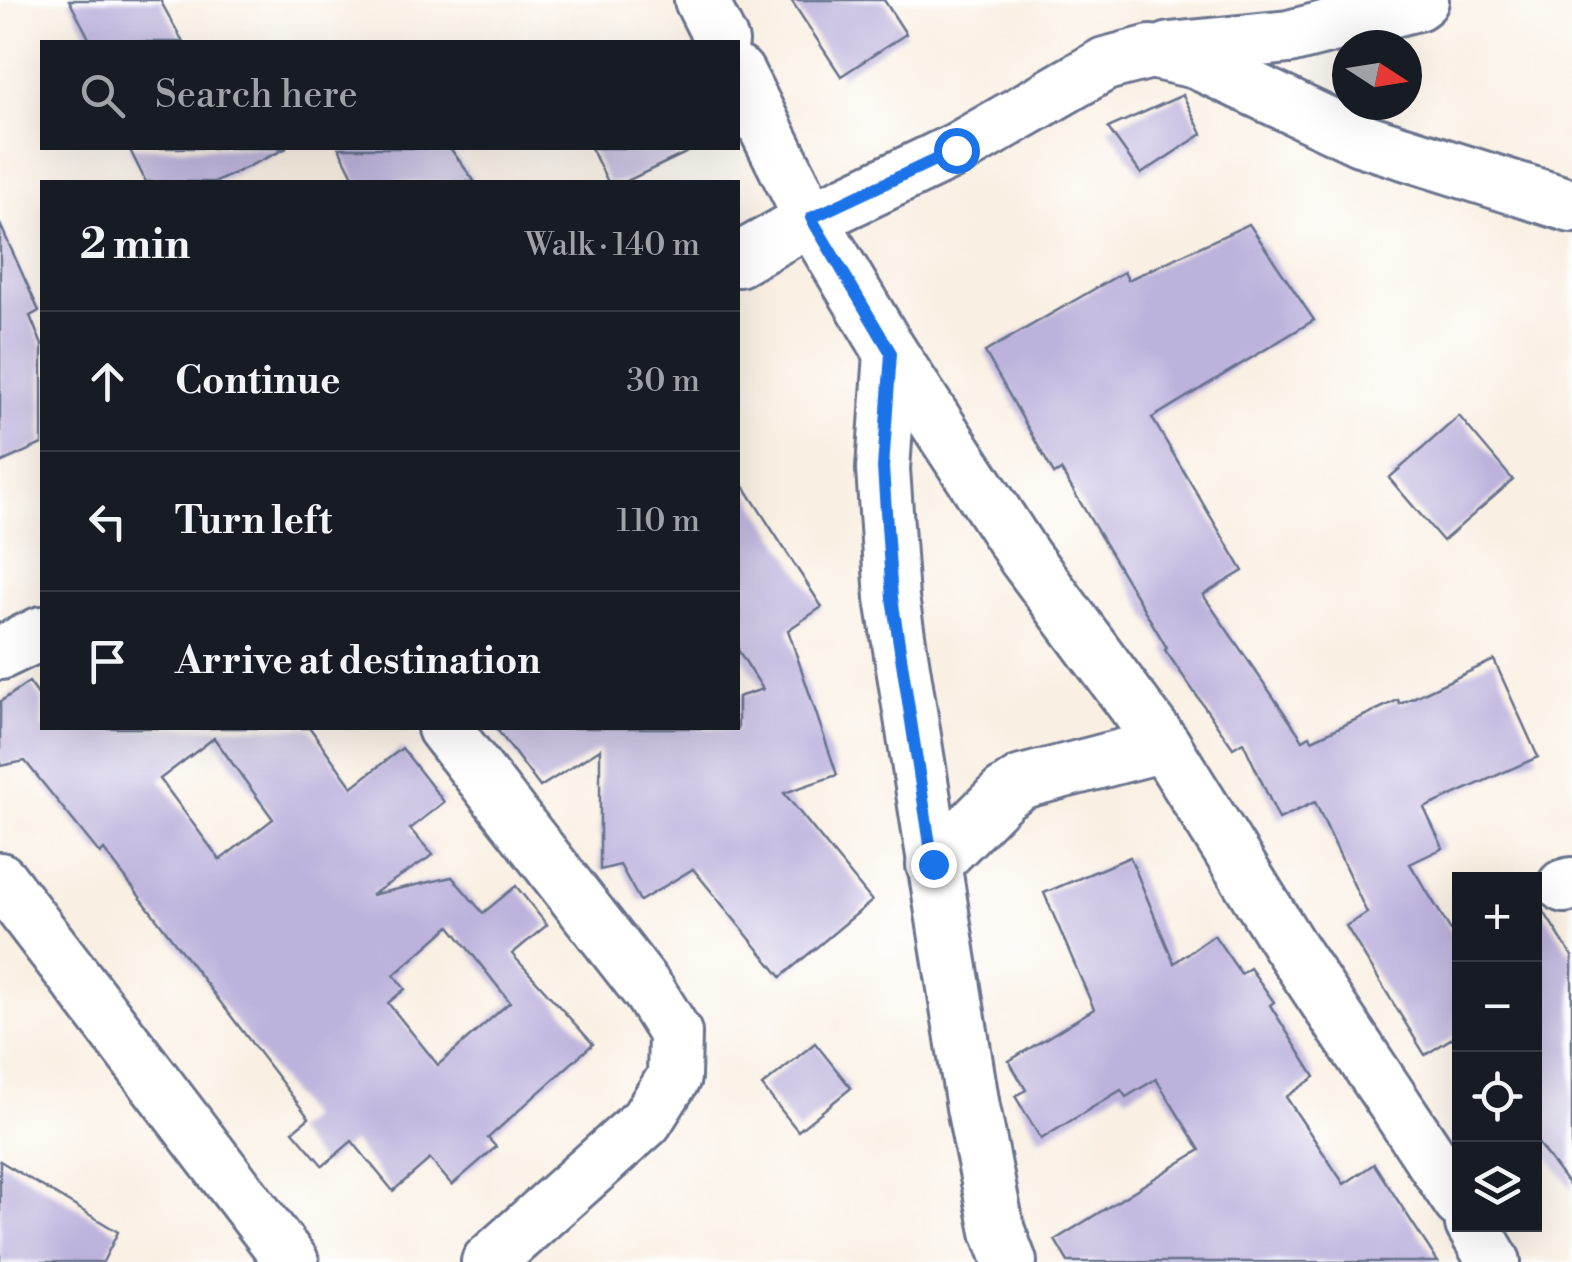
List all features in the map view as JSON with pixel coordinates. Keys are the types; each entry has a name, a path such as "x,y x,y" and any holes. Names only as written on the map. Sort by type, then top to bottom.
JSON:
{"street":[{"path":"701,0 721,40"},
{"path":"740,259 811,218 956,150 1104,64 1151,52 1289,36 1422,0"},
{"path":"1151,52 1196,62 1360,139 1572,206"},
{"path":"740,77 811,218 891,353 1025,558 1164,745 1288,944 1452,1190"},
{"path":"891,353 883,468 892,598 973,1106 998,1230 1010,1262"},
{"path":"0,653 40,633"},
{"path":"446,730 639,978 674,1033 674,1077 646,1121 488,1262"},
{"path":"933,864 1004,794 1022,782 1164,745"},
{"path":"0,879 292,1262"},
{"path":"1477,1232 1494,1262"}],"building":[{"path":"69,0 160,0 182,40 90,40"},
{"path":"791,0 884,0 906,34 841,76"},
{"path":"1183,95 1202,134 1141,174 1108,128"},
{"path":"130,150 283,150 220,180 145,180"},
{"path":"340,150 451,150 474,180 355,180"},
{"path":"592,150 692,150 629,180 607,180"},
{"path":"0,224 39,311 30,316 40,340 40,445 0,463"},
{"path":"1249,224 1314,320 1152,418 1243,571 1203,595 1303,740 1310,736 1312,740 1398,700 1400,704 1494,660 1538,757 1424,808 1443,848 1410,864 1452,932 1452,1038 1425,1055 1346,926 1367,913 1315,802 1279,819 1243,742 1233,748 1165,650 1061,470 1054,474 985,352 1124,272 1128,280"},
{"path":"1459,416 1513,480 1443,541 1389,478"},
{"path":"740,480 822,607 788,630 837,775 784,793 872,901 781,977 693,869 640,901 620,865 600,870 600,749 540,787 497,730 740,730 740,696 763,689 740,653"},
{"path":"29,682 40,697 40,730 311,730 352,787 402,748 444,802 410,829 433,855 371,895 452,877 483,913 516,886 547,925 512,954 593,1044 488,1138 496,1147 452,1185 430,1159 393,1191 352,1141 323,1166 293,1131 309,1118 104,850 100,854 25,761 0,766 0,702","holes":["214,738 273,819 220,860 160,779","450,926 510,1002 438,1065 388,1003 405,989 394,975"]},
{"path":"1130,857 1174,963 1214,935 1241,974 1250,968 1274,1002 1270,1005 1315,1077 1286,1097 1344,1184 1374,1164 1438,1262 1068,1262 1055,1240 1200,1150 1156,1079 1126,1097 1121,1090 1041,1139 1015,1096 1026,1090 1009,1061 1094,1009 1044,893"},
{"path":"1542,909 1572,956 1572,1189 1542,1149"},
{"path":"815,1043 851,1088 798,1131 762,1086"},
{"path":"0,1161 118,1232 103,1262 0,1262"}],"route":[{"path":"933,864 892,598 883,468 891,353 811,218 956,150"}]}
